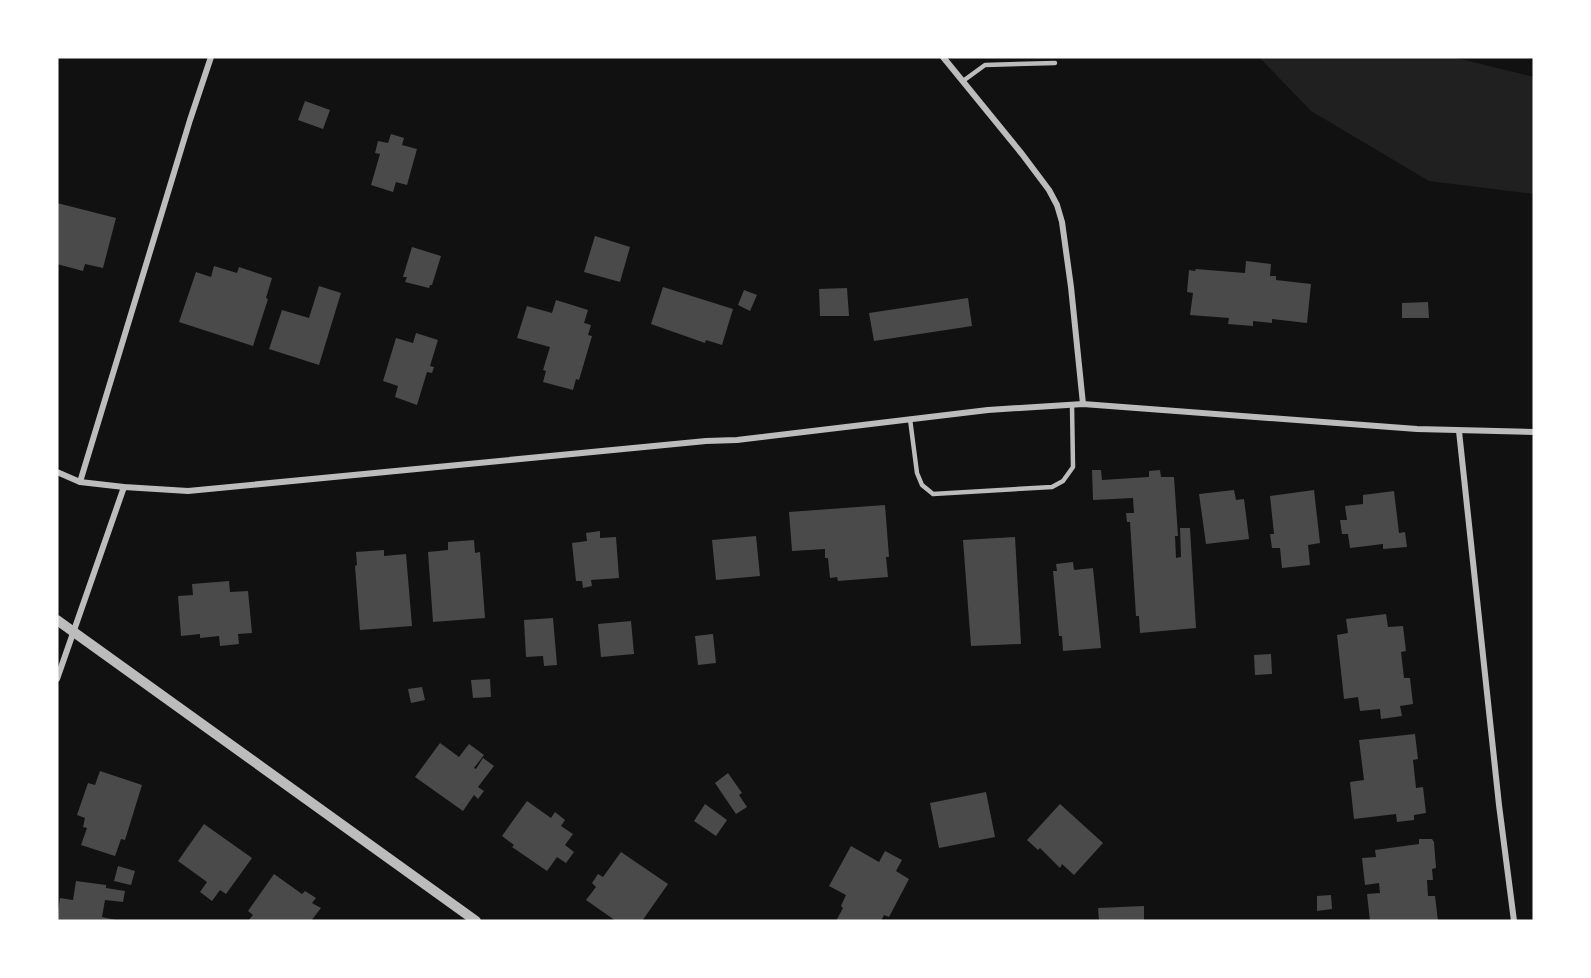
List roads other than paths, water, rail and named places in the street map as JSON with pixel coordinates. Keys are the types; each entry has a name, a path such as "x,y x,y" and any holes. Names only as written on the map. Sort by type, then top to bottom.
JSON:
{"street":[{"path":"80,482 211,57"},
{"path":"943,57 1049,189 1057,205 1062,222 1071,287 1083,404"},
{"path":"57,472 80,482 188,491 694,442 737,440 988,410 1083,404 1459,431 1534,432"},
{"path":"1459,431 1499,804 1514,921"},
{"path":"57,679 124,487"},
{"path":"57,620 476,921"}],"lane":[{"path":"963,81 985,65 1055,63"},
{"path":"910,419 916,474 922,485 933,494 1052,487 1063,481 1073,467 1072,405"}]}
